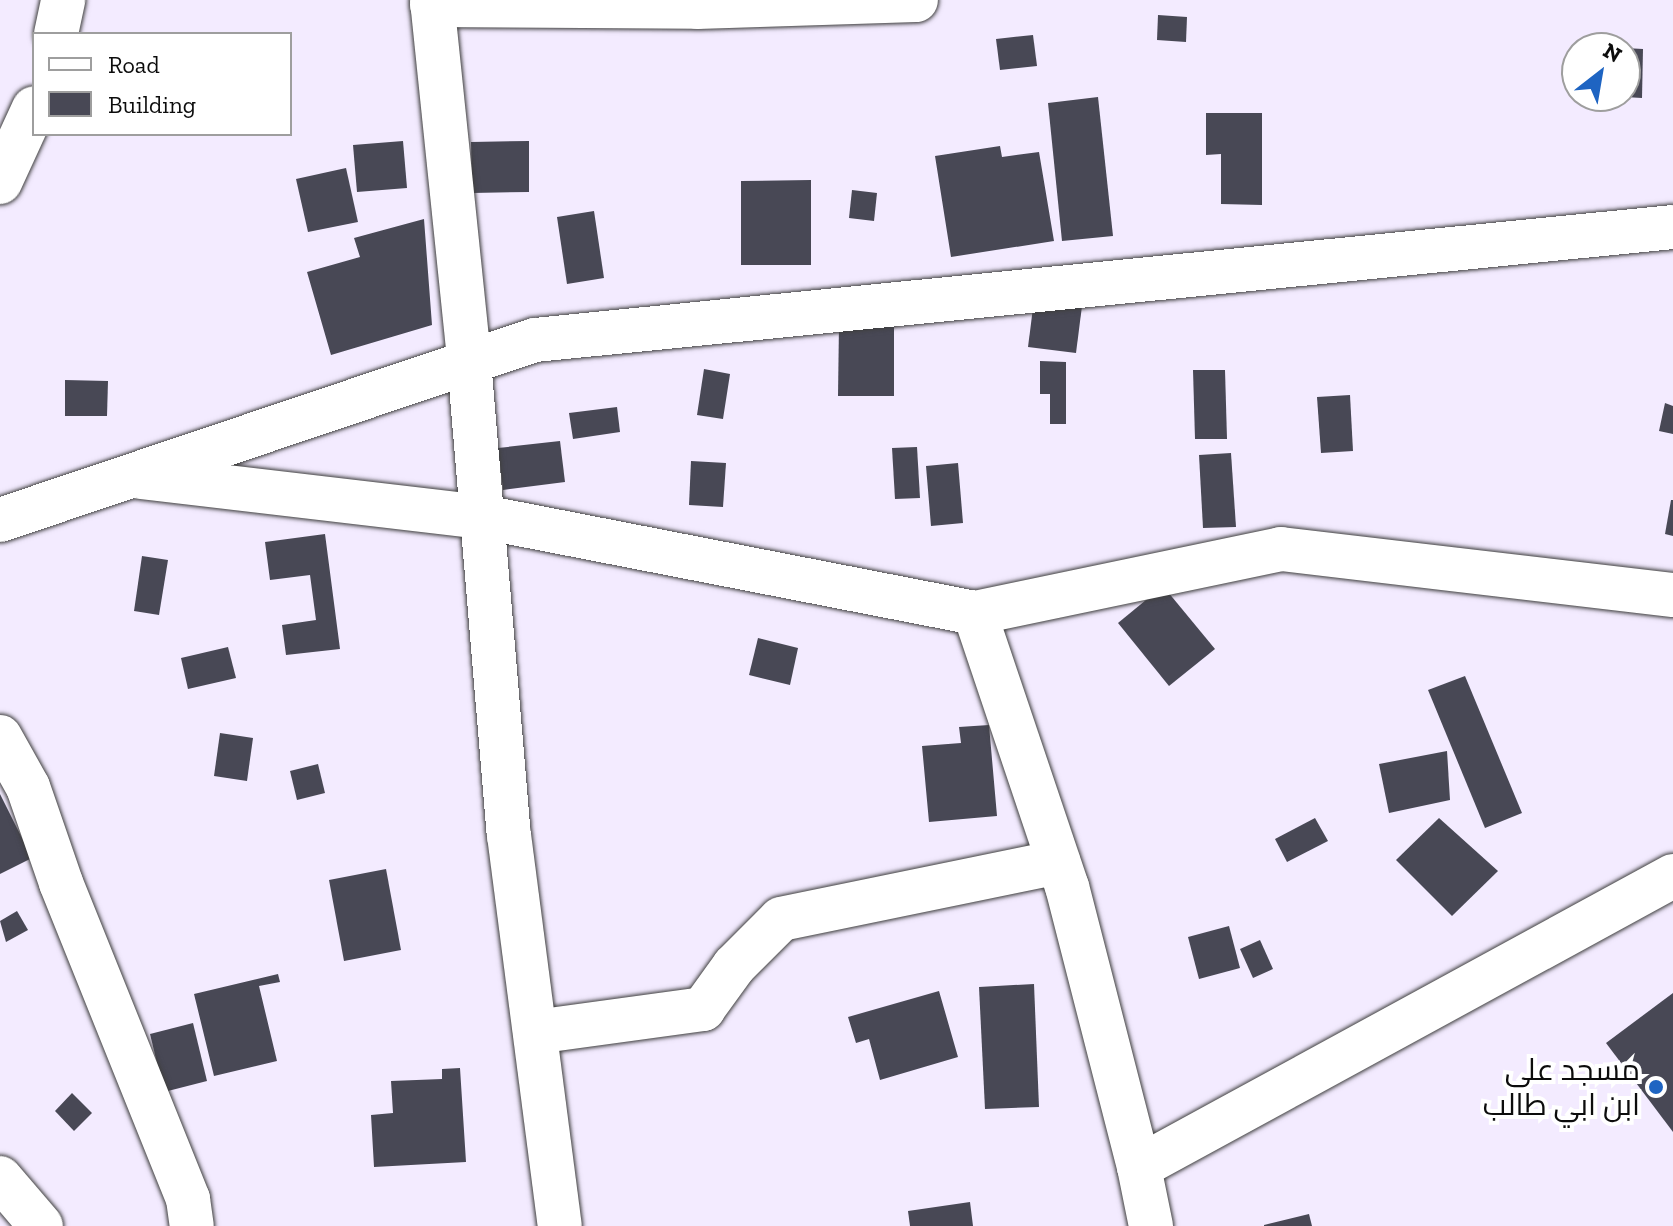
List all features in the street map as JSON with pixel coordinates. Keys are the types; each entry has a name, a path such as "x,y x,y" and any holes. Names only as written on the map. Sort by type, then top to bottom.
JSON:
{"street":[{"path":"56,32 63,0"},
{"path":"560,1226 509,835 469,361 432,2 696,4 916,0"},
{"path":"0,182 32,112"},
{"path":"0,520 535,340 1673,227"},
{"path":"130,476 483,517 975,613 1281,549 1673,595"},
{"path":"975,613 1058,862 1139,1167 1151,1226"},
{"path":"0,737 28,787 61,883 188,1199 192,1226"},
{"path":"535,1032 703,1009 734,966 781,919 1058,862"},
{"path":"1139,1167 1673,876"},
{"path":"0,1178 41,1226"}],"building":[{"path":"1158,15 1187,17 1186,42 1157,40"},
{"path":"1033,35 1037,66 1000,70 996,39"},
{"path":"1641,49 1643,49 1641,98"},
{"path":"1098,97 1113,236 1062,241 1048,103"},
{"path":"1206,113 1262,113 1262,205 1221,204 1221,154 1206,155"},
{"path":"403,141 407,188 357,192 353,145"},
{"path":"529,141 529,192 472,193 471,142"},
{"path":"1000,146 1002,157 1039,152 1054,241 951,257 935,156"},
{"path":"346,168 358,222 308,232 296,179"},
{"path":"811,180 811,265 741,265 741,181"},
{"path":"852,190 877,193 874,221 849,218"},
{"path":"594,211 604,278 567,284 557,217"},
{"path":"424,219 432,325 331,355 307,272 360,257 354,238"},
{"path":"1034,300 1082,306 1076,353 1028,347"},
{"path":"839,324 894,325 894,396 838,396"},
{"path":"1040,361 1066,362 1066,424 1050,424 1050,394 1040,394"},
{"path":"704,369 730,374 723,419 697,415"},
{"path":"1193,370 1225,370 1227,439 1195,439"},
{"path":"65,380 108,381 107,416 65,416"},
{"path":"1350,395 1353,451 1321,453 1317,397"},
{"path":"1665,403 1673,406 1673,434 1659,431"},
{"path":"617,407 620,432 573,439 569,413"},
{"path":"560,441 565,482 503,490 498,448"},
{"path":"917,447 920,498 895,499 892,448"},
{"path":"1231,453 1236,527 1203,528 1199,455"},
{"path":"691,461 726,463 723,507 689,505"},
{"path":"958,463 963,523 931,526 926,466"},
{"path":"1673,500 1673,536 1665,534"},
{"path":"325,534 340,649 286,655 282,625 316,620 310,575 270,580 265,542"},
{"path":"142,556 168,560 159,615 134,611"},
{"path":"1163,586 1215,649 1169,686 1118,623"},
{"path":"758,638 798,648 790,685 749,675"},
{"path":"228,647 236,678 188,689 181,658"},
{"path":"1465,676 1522,813 1485,828 1428,690"},
{"path":"989,725 997,816 929,822 922,746 961,743 959,727"},
{"path":"220,733 253,738 247,781 214,776"},
{"path":"1447,751 1450,800 1389,813 1379,764"},
{"path":"318,764 325,793 297,800 290,771"},
{"path":"0,794 32,858 0,874"},
{"path":"1315,818 1328,841 1287,862 1275,839"},
{"path":"1439,818 1498,871 1452,916 1396,860"},
{"path":"386,869 401,950 344,961 329,880"},
{"path":"17,911 28,930 6,942 0,921"},
{"path":"1229,926 1240,968 1199,979 1188,937"},
{"path":"1260,940 1273,969 1253,978 1240,949"},
{"path":"278,974 280,982 259,986 277,1061 214,1076 194,994"},
{"path":"1034,984 1039,1107 985,1109 979,987"},
{"path":"939,991 958,1057 880,1080 869,1039 856,1043 848,1017"},
{"name":"مسجد علي ابن ابي طالب","path":"1673,993 1673,1132 1606,1043"},
{"path":"193,1023 207,1081 164,1092 150,1034"},
{"path":"460,1068 466,1162 374,1167 371,1115 393,1113 391,1081 442,1079 442,1069"},
{"path":"72,1093 92,1113 74,1131 55,1111"},
{"path":"970,1202 973,1226 910,1226 908,1211"},
{"path":"1309,1214 1312,1226 1264,1226 1264,1225"}],"place":[{"name":"مسجد علي ابن ابي طالب","path":"1656,1087"}]}
